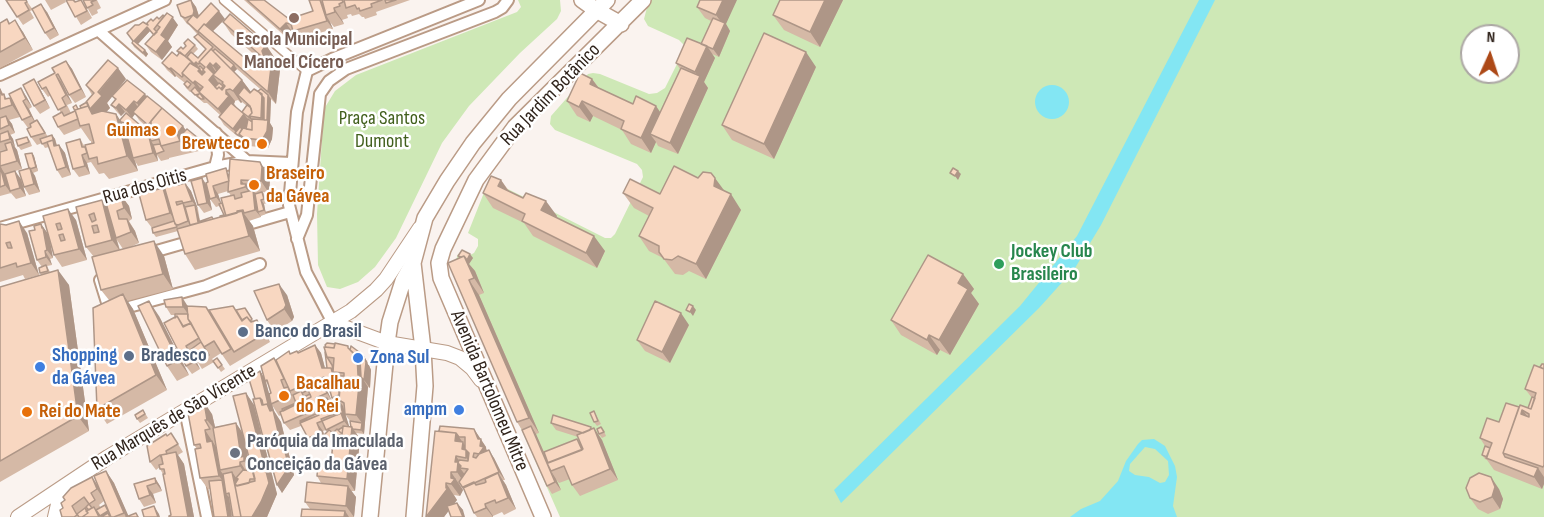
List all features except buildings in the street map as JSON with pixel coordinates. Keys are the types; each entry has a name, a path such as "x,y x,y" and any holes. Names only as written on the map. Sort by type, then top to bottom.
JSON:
{"main road":[{"path":"582,0 602,5 621,24"},
{"name":"Rua Jardim Botânico","path":"439,263 443,249 476,180 515,127 643,0"},
{"name":"Rua Jardim Botânico","path":"370,517 387,343 398,294 412,263 425,218 447,181 487,126 547,59 602,5"},
{"path":"412,263 423,349 424,415 414,517"},
{"name":"Avenida Bartolomeu Mitre","path":"439,263 441,278 543,517"}],"street":[{"path":"0,75 99,32 165,0"},
{"path":"224,0 307,71"},
{"path":"307,71 479,0"},
{"path":"297,239 307,215 320,94 329,81 346,69 495,12 502,8 508,0"},
{"path":"99,32 247,161"},
{"path":"307,71 297,112 291,163 290,212 306,272 333,323 387,343 447,352 460,358 472,368 490,393"},
{"path":"215,167 218,155 216,133"},
{"name":"Rua dos Oitis","path":"0,228 215,167 247,161 291,163"},
{"path":"230,230 290,212"},
{"path":"333,323 376,290 396,266 425,218"},
{"path":"138,257 207,237"},
{"path":"100,268 98,275 109,309 114,311 206,286 260,264"},
{"name":"Rua Marquês de São Vicente","path":"18,517 185,410 333,323"},
{"path":"185,410 207,517"},
{"path":"55,517 64,492 76,479"}],"green space":[{"name":"Praça Santos Dumont","path":"518,0 560,0 561,11 557,19 520,53 469,106 442,143 396,238 375,267 358,282 340,289 327,287 318,265 317,214 324,109 335,91 356,75 517,12 521,7"},
{"name":"Jockey Club Brasileiro","path":"649,0 1544,0 1544,517 560,517 452,272 458,254 468,256 474,253 478,246 478,239 468,233 485,190 500,185 605,238 611,238 615,234 643,177 642,170 637,164 555,130 550,124 551,116 588,74 600,74 649,94 657,93 665,88 684,50 684,45 679,40 648,26 644,19"}],"water":[{"path":"1199,0 1215,0 1101,225 1075,268 1039,308 841,503 834,490 1020,306 1077,236"},
{"path":"1052,85 1064,90 1069,102 1064,114 1052,119 1040,114 1035,102 1040,90"},
{"path":"1154,439 1165,446 1175,466 1177,477 1173,506 1177,517 1070,517 1081,509 1100,501 1118,481 1126,461 1142,440","holes":["1145,447 1155,449 1168,461 1169,475 1165,482 1160,483 1129,471 1130,464"]}],"place":[{"name":"Escola Municipal Manoel Cícero","path":"294,18"},
{"name":"Guimas","path":"171,131"},
{"name":"Brewteco","path":"262,144"},
{"name":"Braseiro da Gávea","path":"254,185"},
{"name":"Jockey Club Brasileiro","path":"999,264"},
{"name":"Banco do Brasil","path":"243,332"},
{"name":"Bradesco","path":"129,356"},
{"name":"Zona Sul","path":"358,358"},
{"name":"Shopping da Gávea","path":"40,367"},
{"name":"Bacalhau do Rei","path":"284,396"},
{"name":"ampm","path":"459,410"},
{"name":"Rei do Mate","path":"27,412"},
{"name":"Paróquia da Imaculada Conceição da Gávea","path":"235,453"}]}
